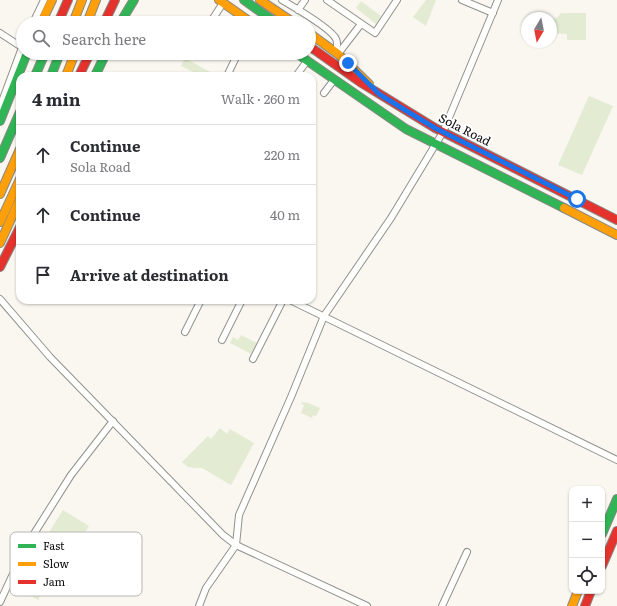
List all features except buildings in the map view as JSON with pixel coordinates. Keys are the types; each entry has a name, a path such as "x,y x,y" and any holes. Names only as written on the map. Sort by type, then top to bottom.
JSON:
{"main road":[{"path":"44,16 52,0"},
{"path":"61,16 68,0"},
{"path":"76,16 82,0"},
{"path":"90,16 96,0"},
{"path":"107,16 115,0"},
{"path":"124,16 134,0"},
{"path":"244,0 266,16"},
{"path":"260,0 284,16"},
{"path":"221,1 242,16"},
{"path":"316,38 337,53 379,94"},
{"name":"Sola Road","path":"316,51 379,94 444,132 617,220"},
{"path":"0,120 20,60"},
{"path":"38,72 42,60"},
{"path":"53,72 57,60"},
{"path":"68,72 72,60"},
{"path":"81,72 87,60"},
{"path":"97,72 103,60"},
{"path":"307,61 406,129 617,235"},
{"path":"0,158 16,121"},
{"path":"0,194 16,158"},
{"path":"0,222 16,188"},
{"path":"0,242 16,208"},
{"path":"0,267 16,235"},
{"path":"605,527 617,498"},
{"path":"605,559 617,530"},
{"path":"572,606 577,594"},
{"path":"585,606 590,594"}],"street":[{"path":"36,16 44,0"},
{"path":"282,0 307,16"},
{"path":"298,10 305,0"},
{"path":"327,0 375,33 397,0"},
{"path":"462,0 493,13"},
{"path":"199,606 206,588 236,545 239,515 291,397 324,316 391,218 444,132 498,0"},
{"path":"214,16 221,1"},
{"path":"316,22 336,37 338,43 337,53"},
{"path":"337,53 361,24"},
{"path":"0,32 16,43"},
{"path":"0,107 19,60"},
{"path":"229,72 235,60"},
{"path":"299,72 307,61"},
{"path":"324,93 334,80"},
{"path":"0,299 50,357 223,535 236,545 367,606"},
{"path":"185,332 199,304"},
{"path":"222,340 240,304"},
{"path":"253,359 281,304"},
{"path":"298,304 617,460"},
{"path":"35,532 71,475 113,421"},
{"path":"442,606 467,552"},
{"path":"0,602 10,580"}],"green space":[{"path":"426,0 436,0 426,26 413,17"},
{"path":"361,1 381,16 376,24 356,8"},
{"path":"561,13 586,13 586,40 567,40 567,34 557,33 558,17"},
{"path":"184,60 189,60 210,72 193,72 181,66"},
{"path":"589,96 613,106 582,175 558,165"},
{"path":"241,335 257,343 251,354 230,343 233,337 238,340"},
{"path":"302,402 306,402 320,408 316,416 313,415 312,418 301,413 304,405 301,404"},
{"path":"220,428 227,434 230,429 254,443 231,485 202,468 188,467 182,462 208,436 211,439"},
{"path":"63,510 89,526 85,532 49,532"},
{"path":"30,596 40,596 38,600"}],"traffic: fast":[{"path":"124,16 134,0"},
{"path":"244,0 266,16"},
{"path":"19,72 24,60"},
{"path":"37,72 42,60"},
{"path":"53,72 57,60"},
{"path":"97,72 103,60"},
{"path":"306,60 406,129 564,208"},
{"path":"0,121 16,81"},
{"path":"0,158 16,121"},
{"path":"605,527 617,499"}],"traffic: slow":[{"path":"44,16 52,0"},
{"path":"76,16 82,0"},
{"path":"90,16 96,0"},
{"path":"219,0 242,16"},
{"path":"260,0 284,16"},
{"path":"316,38 338,54 369,84"},
{"path":"68,72 72,60"},
{"path":"0,194 16,158"},
{"path":"0,222 16,188"},
{"path":"0,243 16,208"},
{"path":"564,208 617,235"},
{"path":"572,606 577,594"}],"traffic: jam":[{"path":"61,16 68,0"},
{"path":"107,16 115,0"},
{"path":"316,51 360,82 435,128 617,220"},
{"path":"81,72 87,60"},
{"path":"0,267 16,235"},
{"path":"605,559 617,531"},
{"path":"585,606 590,594"}],"route":[{"path":"348,63 379,94 435,128 577,199"}]}
